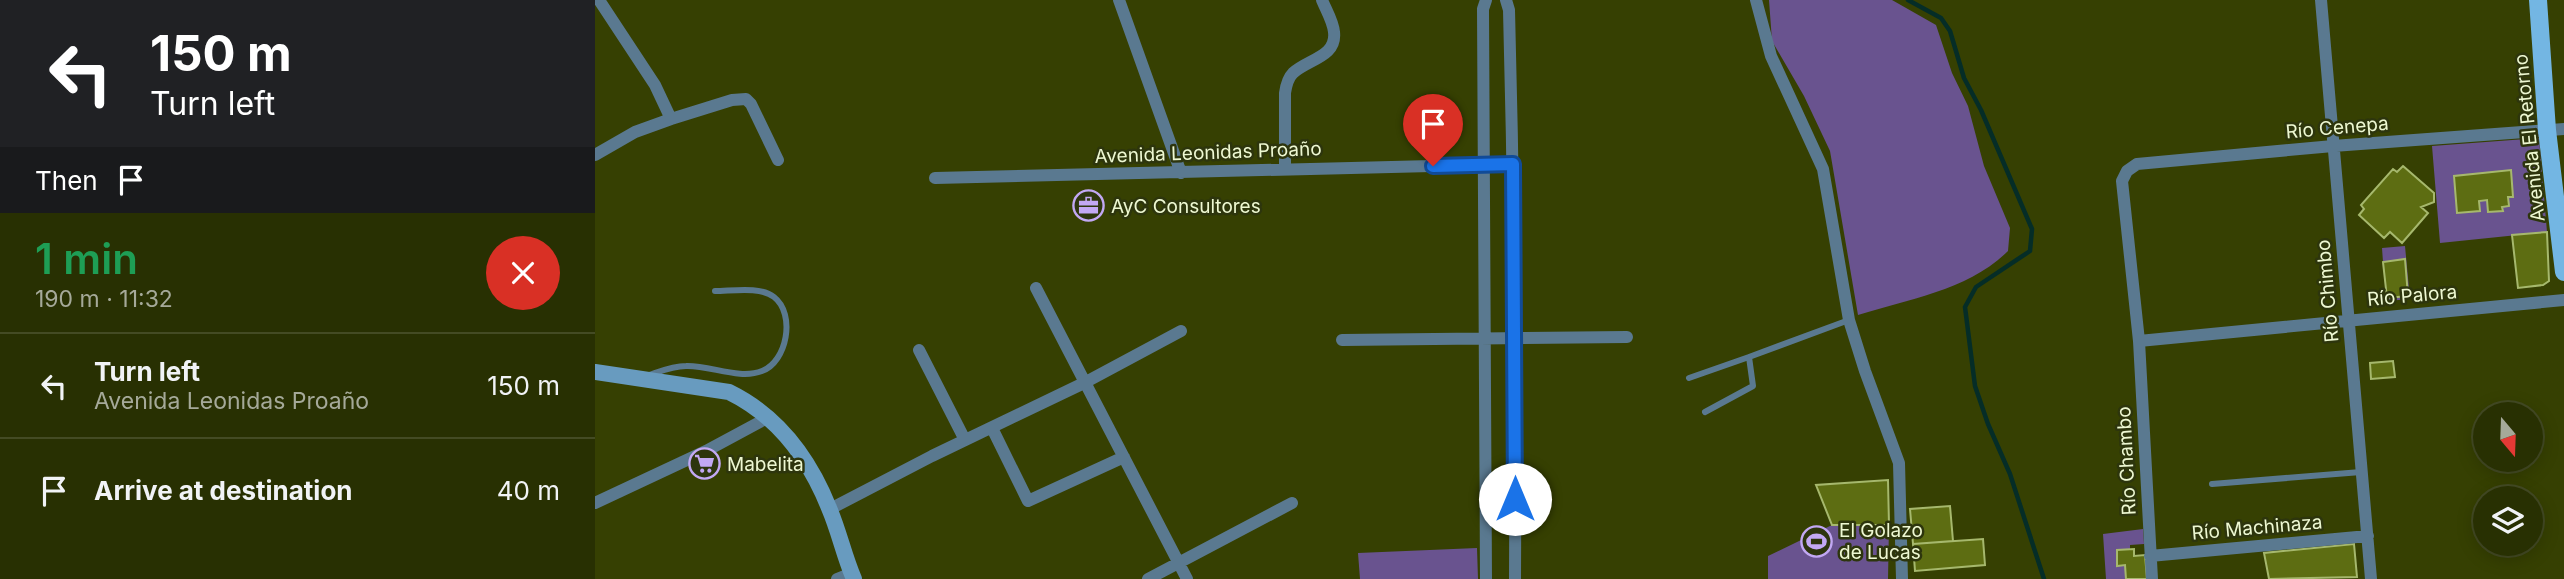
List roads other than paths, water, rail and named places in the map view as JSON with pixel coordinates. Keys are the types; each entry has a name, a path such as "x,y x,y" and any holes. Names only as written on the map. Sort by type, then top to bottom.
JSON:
{"main road":[{"name":"Avenida El Retorno","path":"2538,0 2556,129 2564,272"},
{"path":"595,372 729,392 749,402 769,417 800,453 815,476 829,509 848,577"}],"street":[{"path":"599,0 655,85 671,119"},
{"path":"1119,0 1181,173"},
{"path":"1285,169 1287,83 1292,73 1327,52 1335,42 1334,29 1322,0"},
{"path":"1486,0 1483,9 1482,165 1486,579"},
{"path":"1506,0 1509,10 1516,338 1515,579"},
{"path":"1756,0 1770,56 1823,169 1849,320 1899,463 1902,579"},
{"name":"Río Chimbo","path":"2321,0 2371,579"},
{"path":"595,155 635,132 732,100 746,99 751,104 778,160"},
{"name":"Río Cenepa","path":"2122,181 2127,171 2137,164 2556,129"},
{"name":"Avenida Leonidas Proaño","path":"935,178 1513,164"},
{"name":"Río Chambo","path":"2122,181 2139,341 2152,579"},
{"path":"1036,288 1187,579"},
{"name":"Río Palora","path":"2139,341 2564,300"},
{"path":"829,509 1084,383 1181,331"},
{"path":"1342,340 1627,337"},
{"path":"919,350 965,440"},
{"path":"595,503 706,451 769,417"},
{"path":"992,428 1028,501 1124,457"},
{"path":"1148,579 1292,503"},
{"name":"Río Machinaza","path":"2150,556 2368,536"}],"lane":[{"path":"641,378 685,366 747,374 762,371 774,363 782,353 786,325 783,310 775,298 762,292 715,291"},
{"path":"1689,379 1849,320"},
{"path":"1705,412 1753,386 1749,357"},
{"path":"2212,484 2363,472"}],"waterway":[{"path":"1908,0 1941,18 1950,31 1964,78 1981,110 2032,229 2030,251 1976,287 1965,307 1975,386 2010,474 2044,579"}],"place":[{"name":"AyC Consultores","path":"1088,206"},
{"name":"Mabelita","path":"704,464"},
{"name":"El Golazo de Lucas","path":"1816,541"}]}
